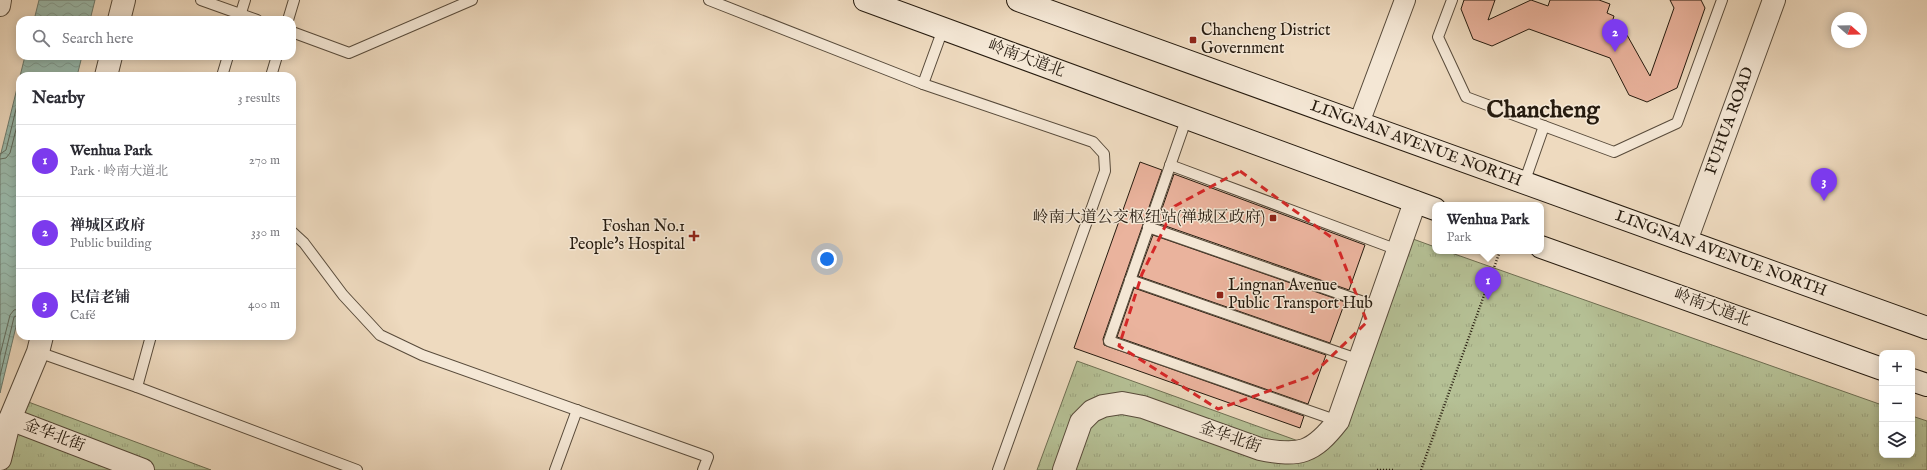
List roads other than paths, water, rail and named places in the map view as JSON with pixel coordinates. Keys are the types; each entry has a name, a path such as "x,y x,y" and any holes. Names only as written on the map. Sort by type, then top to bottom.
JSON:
{"main road":[{"path":"120,16 124,0"},
{"name":"岭南大道北","path":"865,0 1425,205"},
{"name":"LINGNAN AVENUE NORTH","path":"1018,0 1927,328"},
{"name":"FUHUA ROAD","path":"1686,241 1774,0"},
{"path":"107,72 110,60"},
{"name":"金华北街","path":"1064,470 1081,422 1092,411 1103,406 1122,403 1143,407 1260,449 1296,453 1309,449 1324,439 1338,421 1398,250 1425,205"},
{"name":"岭南大道北","path":"1544,248 1879,368"},
{"path":"0,459 10,419 40,344"},
{"path":"1915,381 1927,385"},
{"name":"金华北街","path":"10,419 144,470"}],"street":[{"path":"0,6 2,0"},
{"path":"1359,123 1405,0"}],"lane":[{"path":"201,0 238,16"},
{"path":"240,16 245,0"},
{"path":"289,16 294,0"},
{"path":"296,33 349,53 472,0"},
{"path":"709,0 923,84 1093,142 1104,154 1105,171 998,470"},
{"path":"1452,0 1438,38 1466,97 1614,152 1677,123 1722,0"},
{"path":"923,84 943,28"},
{"path":"223,72 227,60"},
{"path":"272,72 276,60"},
{"path":"1187,117 1109,341 1338,421"},
{"path":"1524,183 1544,126"},
{"path":"1170,165 1398,250"},
{"path":"1148,227 1378,307"},
{"path":"296,236 304,243 343,295 380,335 422,355 708,457 703,470"},
{"path":"1130,280 1360,360"},
{"path":"137,387 150,340"},
{"path":"40,344 137,387 357,470"},
{"path":"555,470 577,410"}],"water":[{"path":"39,0 95,0 91,16 35,16"},
{"path":"24,60 81,60 78,72 21,72"},
{"path":"16,92 16,327 0,393 0,157"}],"place":[{"name":"Chancheng District Government","path":"1193,40"},
{"name":"禅城区政府","path":"1615,52"},
{"name":"民信老铺","path":"1824,201"},
{"name":"岭南大道公交枢纽站(禅城区政府)","path":"1273,218"},
{"name":"Foshan No.1 People's Hospital","path":"694,236"},
{"name":"Lingnan Avenue Public Transport Hub","path":"1220,295"},
{"name":"Wenhua Park","path":"1488,300"}],"district":[{"name":"Chancheng","path":"1543,110"}]}
